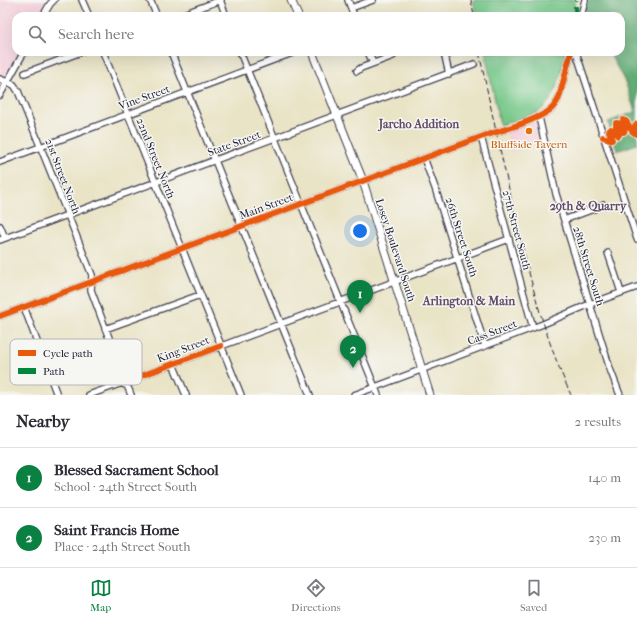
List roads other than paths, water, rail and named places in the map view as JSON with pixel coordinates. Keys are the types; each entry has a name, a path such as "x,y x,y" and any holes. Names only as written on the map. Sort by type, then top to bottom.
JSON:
{"main road":[{"path":"291,0 296,12"},
{"name":"Losey Boulevard South","path":"314,56 363,181 430,395"}],"street":[{"path":"82,0 87,12"},
{"path":"150,0 155,12"},
{"path":"188,12 220,0 224,12"},
{"path":"348,0 352,12"},
{"path":"351,8 373,0"},
{"path":"582,12 585,0"},
{"path":"45,12 51,1"},
{"path":"0,95 22,56"},
{"path":"25,73 70,56"},
{"name":"22nd Street North","path":"105,56 241,395"},
{"path":"173,56 310,395"},
{"path":"242,56 378,395"},
{"name":"Vine Street","path":"0,162 285,56"},
{"path":"370,56 373,63"},
{"path":"357,71 373,63 393,56"},
{"path":"445,56 449,74"},
{"name":"Main Street","path":"0,316 424,158 539,117 553,107 559,98 570,56"},
{"path":"577,56 637,239"},
{"name":"State Street","path":"2,239 474,64"},
{"path":"0,79 8,81"},
{"name":"21st Street North","path":"8,81 16,87 92,276 92,290 109,339"},
{"name":"28th Street South","path":"539,117 556,194 610,369 620,395"},
{"name":"27th Street South","path":"481,137 533,328"},
{"name":"26th Street South","path":"424,158 458,258 485,346"},
{"path":"564,220 604,205"},
{"path":"0,226 2,239"},
{"name":"King Street","path":"142,375 509,239"},
{"path":"608,253 621,292"},
{"name":"Cass Street","path":"354,395 533,328 590,304 637,287"},
{"path":"105,328 200,295"},
{"path":"24,307 36,339"},
{"path":"174,364 186,395"},
{"path":"53,385 57,395"},
{"name":"King Street","path":"89,395 115,385"},
{"name":"21st Street North","path":"127,385 130,395"}],"railway":[{"path":"471,0 473,12"},
{"path":"480,56 504,168 537,302 552,349 571,395"}],"place":[{"name":"Bluffside Tavern","path":"529,131"},
{"name":"Blessed Sacrament School","path":"360,313"},
{"name":"Saint Francis Home","path":"353,368"}],"district":[{"name":"Jarcho Addition","path":"419,124"},
{"name":"29th & Quarry","path":"588,206"},
{"name":"Arlington & Main","path":"469,301"}]}
